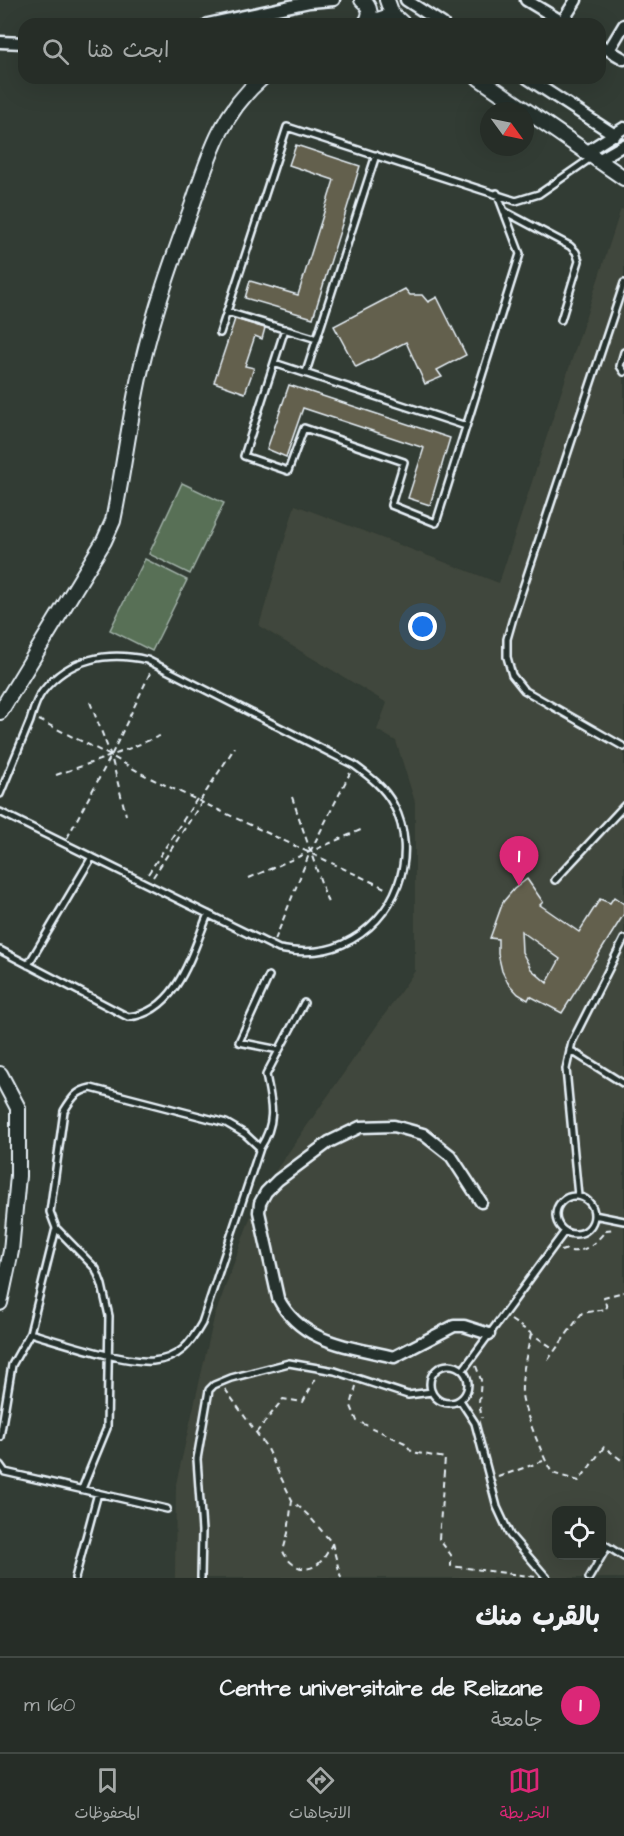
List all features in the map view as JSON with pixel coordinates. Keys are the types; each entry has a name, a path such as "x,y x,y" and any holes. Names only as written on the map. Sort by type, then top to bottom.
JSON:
{"street":[{"path":"236,18 309,2 334,0"},
{"path":"362,0 370,10 369,18"},
{"path":"387,0 392,14 396,18"},
{"path":"406,0 434,18"},
{"path":"526,0 556,18"},
{"path":"567,18 576,0"},
{"path":"606,45 624,25"},
{"path":"0,42 18,43"},
{"path":"606,48 624,59"},
{"path":"0,712 104,541 113,521 142,361 162,291 214,144 229,115 255,84"},
{"path":"488,84 624,178"},
{"path":"537,84 619,131 593,156"},
{"path":"593,156 624,145"},
{"path":"0,1074 18,1108 18,1176 12,1240 0,1303"},
{"path":"481,1202 451,1156 423,1134 394,1126 360,1127 329,1142 278,1180 266,1192 260,1203 259,1212 278,1298 283,1308 310,1334 324,1341 394,1357 454,1326 464,1326 489,1334"}],"lane":[{"path":"220,333 287,127 516,201 539,194 593,156"},
{"path":"306,372 376,155"},
{"path":"285,329 244,456 288,471 304,428 404,462 391,505 436,523 520,254 497,193"},
{"path":"504,211 570,246 576,252 579,261 561,320"},
{"path":"624,283 623,293 507,639 507,657 512,675 524,690 624,747"},
{"path":"227,312 317,339"},
{"path":"624,352 620,366 624,372"},
{"path":"274,363 466,426"},
{"path":"0,794 41,693 54,678 89,659 108,655 128,655 155,663 354,765 376,782 393,804 403,831 405,858 399,886 386,910 366,931 342,945 315,951 287,950 273,946 0,812"},
{"path":"555,880 624,806"},
{"path":"28,965 92,857"},
{"path":"0,951 128,1017 133,1017 161,1004 172,993 208,914"},
{"path":"578,1196 566,1069 572,1042 624,939"},
{"path":"270,976 239,1042 279,1050"},
{"path":"30,1333 108,1354 151,1361 167,1358 182,1350 192,1340 202,1323 260,1148 267,1137 273,1109 266,1075 304,1003"},
{"path":"570,1050 624,1084"},
{"path":"82,1490 107,1428 109,1316 96,1269 56,1228 50,1212 64,1111 79,1090 91,1088 226,1124 245,1134 260,1148"},
{"path":"578,1196 589,1202 594,1215 590,1227 573,1234 565,1231 558,1223 556,1210 563,1200 578,1196"},
{"path":"594,1215 624,1221"},
{"path":"0,1437 12,1365 30,1333 56,1228"},
{"path":"463,1370 565,1231"},
{"path":"201,1578 202,1531 197,1459 210,1390 231,1378 290,1363 358,1378 408,1395 432,1392"},
{"path":"449,1364 463,1370 469,1383 465,1395 460,1400 441,1401 432,1392 431,1379 437,1369 449,1364"},
{"path":"460,1400 475,1423 497,1507 510,1535 546,1578"},
{"path":"0,1465 5,1472 167,1509"},
{"path":"75,1578 98,1493"},
{"path":"606,1546 624,1557"},
{"path":"590,1578 598,1560"}],"path":[{"path":"64,843 111,756 155,663"},
{"path":"90,702 111,756 126,814"},
{"path":"31,716 148,777 395,893"},
{"path":"56,775 162,735"},
{"path":"145,883 235,747"},
{"path":"273,946 310,852 354,765"},
{"path":"292,797 330,906"},
{"path":"145,883 200,801"},
{"path":"249,878 363,829"},
{"path":"558,1252 566,1249 573,1252 595,1244 606,1230 624,1230"},
{"path":"548,1360 557,1351 582,1313 607,1309 604,1297 624,1292"},
{"path":"503,1315 557,1351"},
{"path":"531,1334 522,1396 544,1460 552,1473 579,1481 604,1448 624,1462"},
{"path":"482,1357 475,1367 482,1380 478,1402 483,1423"},
{"path":"256,1433 283,1400 303,1402 321,1369"},
{"path":"358,1378 351,1406 357,1421 405,1443 412,1452 445,1458 439,1539 451,1555 451,1566 546,1578"},
{"path":"220,1383 265,1445 292,1500 332,1543 341,1578"},
{"path":"490,1480 544,1460"},
{"path":"292,1500 283,1551 286,1559 300,1568 315,1566 324,1557 332,1543"}],"shaded area":[{"path":"621,209 624,210 624,1578 175,1578 176,1484 214,1318 258,1196 415,971 415,802 396,741 377,730 387,703 259,626 295,505 499,583"}],"green space":[{"path":"182,483 224,503 190,574 149,554"},
{"path":"145,559 187,580 152,651 110,630"}],"building":[{"path":"296,145 360,166 313,318 245,298 250,281 298,295 334,180 289,165"},
{"path":"405,289 410,295 422,295 428,302 437,297 466,355 437,370 442,377 425,384 406,342 356,367 334,326"},
{"path":"235,319 265,328 262,339 255,336 245,366 254,368 245,393 214,382"},
{"path":"289,385 450,438 430,505 408,498 424,448 303,408 286,457 267,449"},
{"path":"527,879 543,902 540,905 579,932 600,899 610,903 614,897 624,904 624,914 562,1013 530,996 528,1000 518,994 508,983 502,971 498,954 498,939 490,938 503,902","holes":["521,931 560,959 547,983 531,969 522,952"]}],"place":[{"name":"Centre universitaire de Relizane","path":"519,886"}]}
